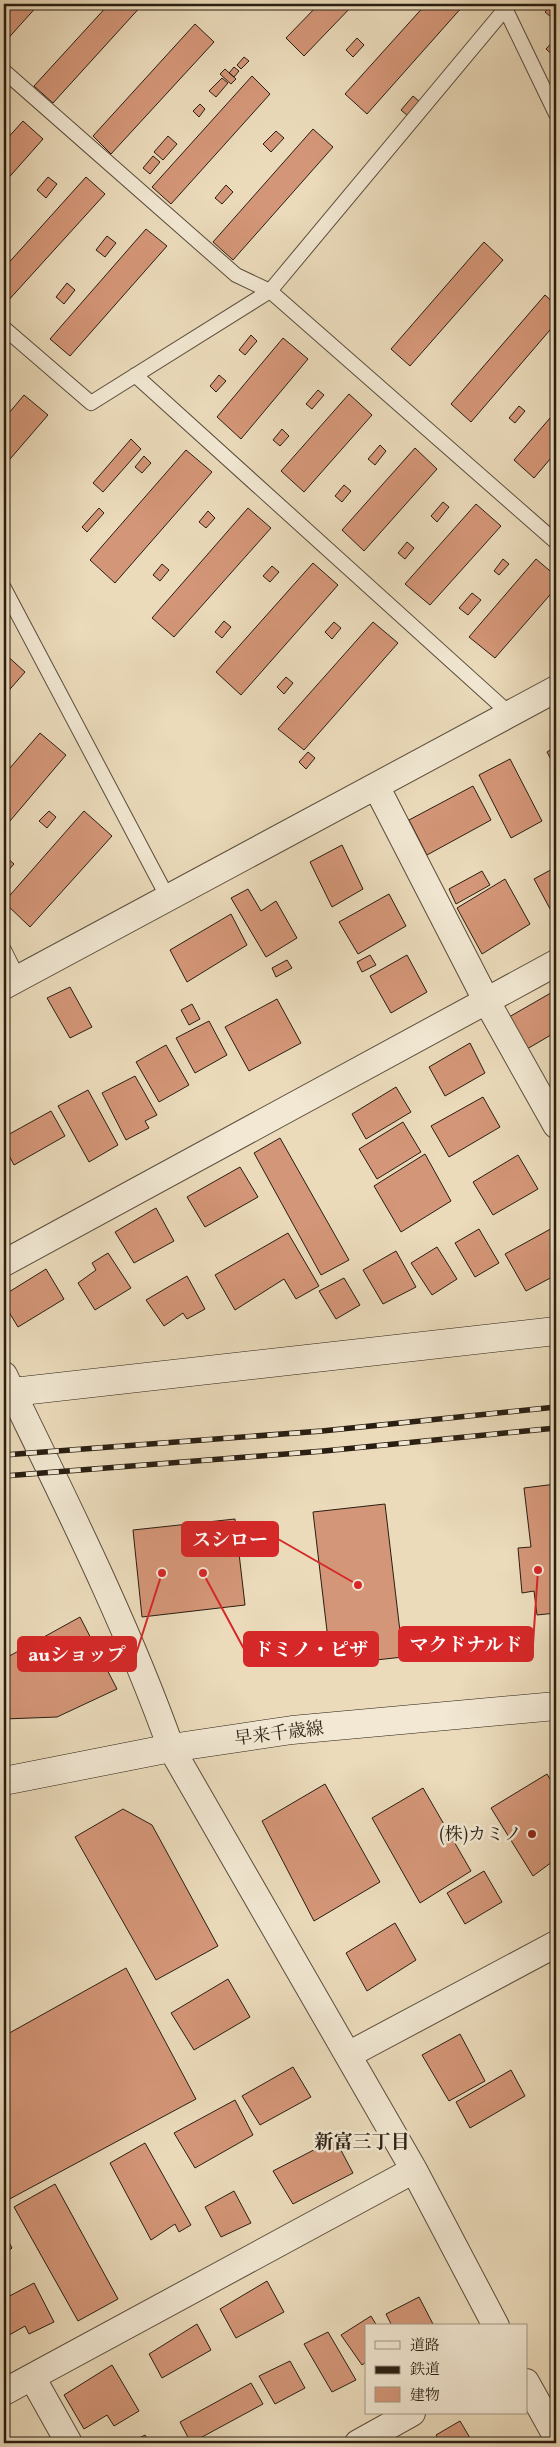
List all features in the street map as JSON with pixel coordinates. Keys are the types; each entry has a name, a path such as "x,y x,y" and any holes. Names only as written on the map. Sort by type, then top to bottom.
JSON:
{"main road":[{"path":"6,1387 556,1331"},
{"name":"早来千歳線","path":"4,1781 170,1748 292,1730 556,1706"}],"street":[{"path":"11,982 556,690"},
{"path":"376,786 486,1000 556,1125"},
{"path":"4,1263 556,962"},
{"path":"6,1387 95,1564 153,1698 170,1748 414,2170 495,2324"},
{"path":"348,2055 556,1944"},
{"path":"4,2392 414,2170"},
{"path":"32,2377 69,2443"},
{"path":"528,2386 556,2436"},
{"path":"358,2443 410,2414"}],"lane":[{"path":"4,328 91,403 270,291 504,6 556,114"},
{"path":"4,71 236,275 270,291 556,542"},
{"path":"135,376 510,714"},
{"path":"4,588 168,898"},
{"path":"4,950 11,982"}],"building":[{"path":"4,4 39,4 4,43"},
{"path":"109,4 143,4 53,103 34,86"},
{"path":"319,4 354,4 304,56 286,38"},
{"path":"426,4 461,4 463,6 367,114 345,94"},
{"path":"552,4 556,4 556,11 551,17 545,12"},
{"path":"195,24 214,42 111,154 93,136"},
{"path":"357,38 364,45 353,57 346,50"},
{"path":"556,38 556,58 546,49"},
{"path":"244,57 249,61 241,69 237,65"},
{"path":"234,67 239,71 234,77 229,73"},
{"path":"225,69 236,79 231,84 220,74"},
{"path":"252,76 270,94 171,204 152,187"},
{"path":"222,78 228,83 216,97 209,91"},
{"path":"413,96 420,102 408,116 401,110"},
{"path":"200,104 205,109 199,117 193,111"},
{"path":"23,121 43,139 4,183 4,142"},
{"path":"313,129 333,147 233,260 213,242"},
{"path":"276,131 284,138 271,152 263,144"},
{"path":"168,136 177,144 163,160 154,152"},
{"path":"153,156 160,162 150,174 143,168"},
{"path":"48,177 57,184 46,198 37,190"},
{"path":"86,177 105,194 6,303 4,301 4,268"},
{"path":"226,185 233,192 222,204 215,198"},
{"path":"146,229 167,246 70,356 50,339"},
{"path":"107,236 116,243 105,257 96,250"},
{"path":"484,242 503,260 410,366 391,349"},
{"path":"67,283 75,290 64,304 56,297"},
{"path":"545,295 556,305 556,323 471,422 451,404"},
{"path":"251,335 257,341 245,355 239,350"},
{"path":"283,338 308,359 241,439 217,417"},
{"path":"219,375 226,381 216,392 210,386"},
{"path":"318,390 324,395 312,409 306,404"},
{"path":"349,394 372,415 304,492 281,471"},
{"path":"24,395 48,415 4,466 4,419"},
{"path":"519,406 525,411 515,423 509,418"},
{"path":"556,411 556,452 534,478 514,460"},
{"path":"282,429 289,436 280,446 273,440"},
{"path":"131,439 141,449 103,492 93,483"},
{"path":"380,445 386,451 375,465 368,459"},
{"path":"415,448 437,469 364,551 342,530"},
{"path":"186,450 212,472 115,583 90,560"},
{"path":"144,456 151,463 142,473 135,467"},
{"path":"344,485 351,491 342,502 335,496"},
{"path":"443,502 449,507 437,522 431,516"},
{"path":"476,504 501,526 430,605 405,584"},
{"path":"99,508 104,513 87,532 82,527"},
{"path":"248,508 271,528 174,637 152,618"},
{"path":"208,511 215,518 206,528 199,522"},
{"path":"407,542 414,548 405,559 398,553"},
{"path":"503,559 509,564 499,575 494,571"},
{"path":"536,559 556,576 556,588 495,658 469,637"},
{"path":"313,563 338,585 241,695 216,672"},
{"path":"162,564 169,570 160,581 153,575"},
{"path":"272,566 279,572 270,582 263,576"},
{"path":"472,593 481,600 468,615 459,608"},
{"path":"224,621 231,627 222,638 215,632"},
{"path":"334,622 341,628 332,639 325,632"},
{"path":"373,622 398,643 304,750 278,729"},
{"path":"4,653 25,672 4,696"},
{"path":"286,677 293,683 284,694 277,687"},
{"path":"40,733 66,755 4,828 4,775"},
{"path":"556,746 556,769 547,752"},
{"path":"308,752 315,758 306,769 299,762"},
{"path":"510,759 542,821 511,838 479,775"},
{"path":"473,786 491,820 427,855 409,820"},
{"path":"49,811 56,817 47,828 39,821"},
{"path":"84,811 112,836 30,927 4,902"},
{"path":"342,845 363,889 332,907 310,862"},
{"path":"7,858 14,864 5,874 4,861"},
{"path":"556,867 556,920 534,879"},
{"path":"482,871 490,885 456,904 449,889"},
{"path":"505,879 530,924 482,954 457,908"},
{"path":"248,889 261,911 276,901 297,938 266,957 231,898"},
{"path":"389,894 406,926 358,954 339,922"},
{"path":"231,914 247,945 187,982 170,950"},
{"path":"370,955 376,965 362,972 357,962"},
{"path":"407,955 427,992 391,1013 370,976"},
{"path":"287,960 292,968 276,977 272,968"},
{"path":"70,987 92,1027 70,1038 47,998"},
{"path":"556,990 556,1032 527,1049 509,1017"},
{"path":"277,999 301,1043 249,1071 225,1027"},
{"path":"192,1004 200,1019 189,1025 181,1010"},
{"path":"209,1021 227,1055 195,1073 176,1038"},
{"path":"470,1043 485,1073 445,1096 429,1067"},
{"path":"166,1045 189,1085 159,1102 136,1062"},
{"path":"135,1076 157,1115 145,1121 149,1128 126,1140 102,1093"},
{"path":"396,1087 411,1112 366,1139 352,1114"},
{"path":"88,1090 118,1145 89,1162 58,1106"},
{"path":"483,1097 500,1127 449,1157 431,1126"},
{"path":"51,1111 65,1136 14,1165 4,1146 4,1137"},
{"path":"403,1122 421,1152 377,1179 359,1149"},
{"path":"280,1138 349,1260 321,1275 254,1153"},
{"path":"425,1154 451,1201 401,1232 374,1186"},
{"path":"518,1155 538,1189 493,1215 473,1182"},
{"path":"240,1167 258,1197 205,1227 187,1197"},
{"path":"156,1208 174,1241 134,1263 115,1232"},
{"path":"556,1226 556,1275 526,1291 505,1254"},
{"path":"479,1229 499,1263 475,1277 455,1243"},
{"path":"288,1233 319,1286 296,1299 284,1279 235,1310 215,1275"},
{"path":"437,1247 457,1279 432,1295 411,1263"},
{"path":"396,1251 416,1287 383,1304 363,1270"},
{"path":"108,1253 131,1288 95,1310 78,1283 96,1270 92,1263"},
{"path":"46,1269 64,1299 18,1327 4,1304 4,1295"},
{"path":"187,1276 205,1309 187,1319 183,1313 164,1326 146,1300"},
{"path":"344,1278 360,1305 336,1319 319,1291"},
{"path":"556,1484 556,1613 537,1615 534,1591 522,1593 518,1548 531,1547 524,1488"},
{"path":"385,1504 403,1657 331,1665 313,1512"},
{"path":"235,1519 245,1605 142,1617 133,1530"},
{"path":"80,1617 117,1689 57,1717 4,1719 4,1659"},
{"name":"(株)カミノ","path":"547,1774 556,1789 556,1859 533,1876 491,1808"},
{"path":"325,1784 380,1882 314,1921 262,1821"},
{"path":"423,1788 471,1871 420,1903 372,1818"},
{"path":"123,1809 152,1825 218,1946 156,1980 75,1837"},
{"path":"484,1871 502,1902 465,1924 447,1893"},
{"path":"395,1923 416,1960 367,1991 346,1953"},
{"path":"126,1968 196,2099 4,2202 4,2036"},
{"path":"228,1979 250,2017 194,2050 171,2013"},
{"path":"460,2034 485,2081 449,2101 422,2055"},
{"path":"293,2067 311,2097 260,2125 242,2096"},
{"path":"511,2070 525,2096 470,2128 456,2102"},
{"path":"235,2100 253,2135 195,2168 174,2133"},
{"path":"335,2139 353,2173 293,2204 273,2171"},
{"path":"145,2143 191,2225 179,2232 175,2224 151,2240 110,2163"},
{"path":"55,2184 118,2299 78,2321 14,2207"},
{"path":"234,2191 251,2223 221,2237 205,2207"},
{"path":"4,2233 12,2248 4,2254"},
{"path":"267,2281 284,2312 236,2338 220,2309"},
{"path":"34,2283 54,2322 29,2334 25,2326 4,2338 4,2299"},
{"path":"419,2297 433,2324 391,2324 386,2314"},
{"path":"371,2316 376,2324 365,2324 365,2363 362,2365 341,2335"},
{"path":"197,2324 211,2350 162,2378 149,2354"},
{"path":"328,2332 356,2380 332,2392 304,2344"},
{"path":"290,2361 305,2388 275,2404 259,2376"},
{"path":"112,2365 139,2411 114,2426 107,2415 84,2429 64,2395"},
{"path":"251,2383 263,2404 191,2443 180,2422"},
{"path":"460,2421 473,2443 441,2443 436,2435"},
{"path":"145,2435 150,2443 130,2443"}],"railway":[{"path":"4,1455 322,1431 556,1407"},
{"path":"4,1476 324,1451 556,1428"}],"place":[{"name":"マクドナルド","path":"538,1570"},
{"name":"auショップ","path":"162,1573"},
{"name":"ドミノ・ピザ","path":"203,1573"},
{"name":"スシロー","path":"358,1585"},
{"name":"(株)カミノ","path":"532,1834"}],"district":[{"name":"新富三丁目","path":"362,2141"}]}
